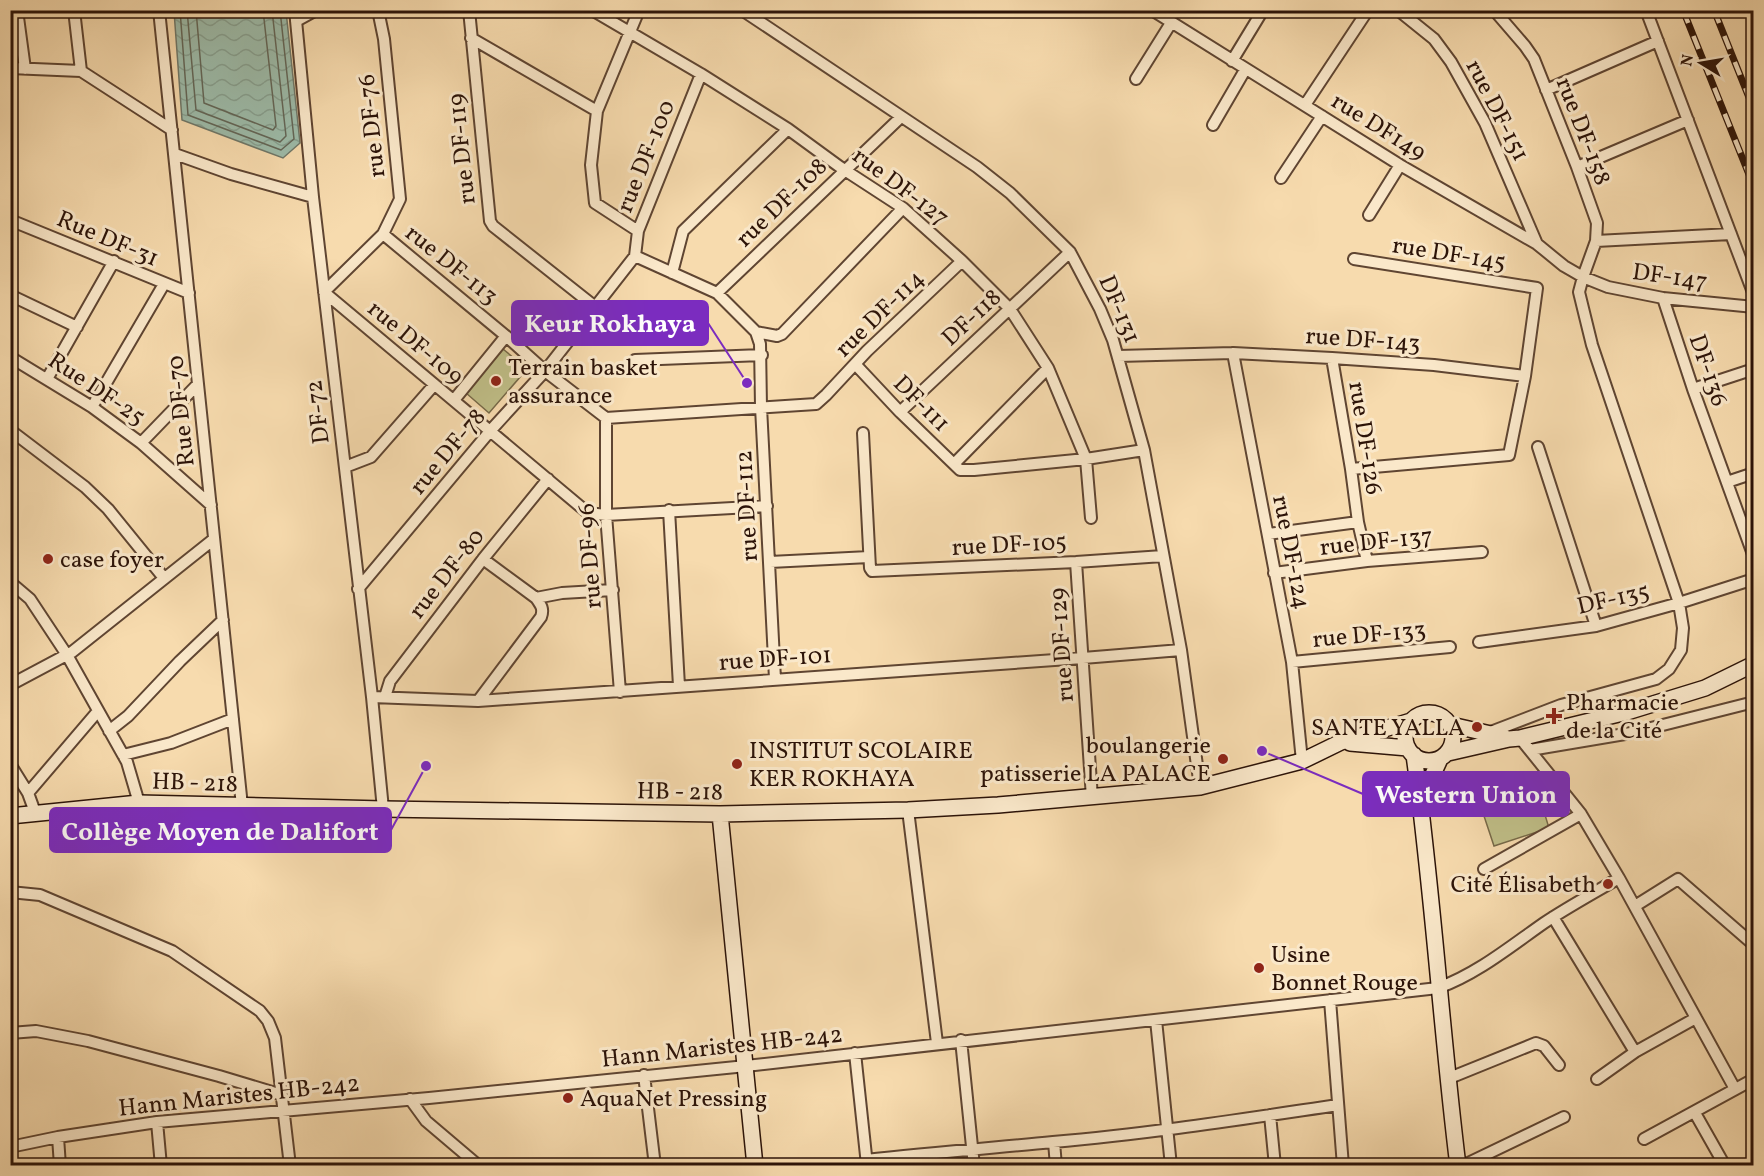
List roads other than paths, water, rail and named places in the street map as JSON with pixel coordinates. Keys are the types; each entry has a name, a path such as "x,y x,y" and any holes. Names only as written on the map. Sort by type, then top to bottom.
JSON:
{"main road":[{"path":"1341,742 1411,752 1422,760 1432,761 1444,756 1520,742 1627,712 1705,688 1754,664"},
{"path":"1420,803 1444,756 1453,744 1454,735 1451,726 1437,713 1427,712 1418,715 1406,729 1405,739 1411,752 1420,803 1447,1078 1460,1166"},
{"name":"HB - 218","path":"10,816 139,803 720,814 908,810 1092,798 1200,787 1302,761 1341,742 1411,721"},
{"path":"1451,726 1520,742"},
{"path":"720,814 755,1166"}],"street":[{"path":"17,10 25,69"},
{"path":"74,10 81,71"},
{"name":"Rue DF-70","path":"159,10 242,806"},
{"path":"296,16 316,10"},
{"name":"rue DF-76","path":"324,292 383,234 400,199 384,39 378,10"},
{"name":"rue DF-119","path":"468,10 490,221 594,306"},
{"name":"rue DF-127","path":"592,10 701,74 788,129 903,208 962,261 1010,309 1048,368 1086,459 1091,518"},
{"path":"638,231 595,203 591,165 597,111 639,10"},
{"name":"DF-131","path":"742,10 977,167 1010,193 1070,252 1101,309 1118,356 1144,450 1181,650 1200,787"},
{"name":"rue DF149","path":"1152,10 1400,165 1537,244 1564,266 1583,277"},
{"path":"1232,61 1263,10"},
{"path":"1305,105 1368,10"},
{"name":"rue DF-151","path":"1398,10 1434,39 1451,62 1485,123 1537,244"},
{"path":"1646,10 1754,295"},
{"name":"rue DF-158","path":"1486,734 1561,705 1656,679 1669,669 1681,650 1683,628 1679,603 1592,345 1579,292 1596,241 1597,223 1533,59 1499,12"},
{"name":"DF-72","path":"296,16 313,197 384,809"},
{"path":"1136,80 1171,23"},
{"path":"471,38 597,111"},
{"path":"1546,90 1658,42"},
{"path":"10,68 81,71 172,130"},
{"path":"1213,125 1245,70"},
{"name":"rue DF-100","path":"635,256 638,231 701,74"},
{"path":"1281,178 1322,116"},
{"name":"rue DF-108","path":"717,293 901,117"},
{"path":"1577,167 1688,120"},
{"path":"672,273 682,231 788,129"},
{"path":"175,154 231,174 313,197"},
{"path":"1369,215 1400,165"},
{"path":"635,256 717,293 756,332 779,336 903,208"},
{"name":"Rue DF-31","path":"10,220 189,293"},
{"name":"rue DF-113","path":"383,234 545,371 606,418"},
{"path":"1596,241 1731,234"},
{"name":"DF-118","path":"900,412 1070,252"},
{"name":"rue DF-78","path":"358,589 491,430 545,371 635,256"},
{"name":"rue DF-145","path":"1354,259 1537,288 1525,376"},
{"path":"47,379 114,261"},
{"name":"rue DF-114","path":"761,407 816,404 962,261"},
{"name":"DF-147","path":"1583,277 1608,287 1663,298 1754,307"},
{"path":"92,407 164,284"},
{"name":"rue DF-109","path":"324,292 592,514 606,515"},
{"path":"10,295 77,327"},
{"name":"DF-136","path":"1663,298 1693,389 1754,557"},
{"name":"rue DF-112","path":"756,332 762,355 761,407 775,679"},
{"path":"454,400 506,336"},
{"name":"rue DF-143","path":"1118,356 1233,353 1434,365 1525,376"},
{"name":"rue DF-124","path":"1233,353 1292,662 1302,761"},
{"path":"635,360 762,355"},
{"name":"Rue DF-25","path":"10,357 92,407 141,443 211,505"},
{"name":"rue DF-126","path":"1332,358 1358,522 1367,561"},
{"name":"DF-111","path":"855,364 900,412 957,467"},
{"path":"957,467 1048,368"},
{"path":"1693,389 1754,369"},
{"path":"1351,469 1509,455 1525,376"},
{"path":"141,443 198,384"},
{"path":"345,467 371,458 434,384"},
{"path":"606,418 761,407"},
{"name":"rue DF-96","path":"606,418 606,515 620,692"},
{"path":"10,430 85,487 108,509 164,578"},
{"path":"770,562 869,557 863,433"},
{"path":"1538,447 1596,626"},
{"path":"957,467 974,470 1086,459 1144,450"},
{"path":"1727,482 1754,473"},
{"name":"rue DF-80","path":"385,697 390,681 483,559 548,479"},
{"path":"606,515 766,506"},
{"path":"669,510 679,686"},
{"path":"1268,534 1358,522"},
{"path":"10,685 67,655 214,539"},
{"name":"rue DF-137","path":"1274,573 1367,561 1482,552"},
{"name":"rue DF-105","path":"869,557 870,568 877,572 1163,556"},
{"path":"478,701 543,612 536,598 483,559"},
{"name":"rue DF-129","path":"1076,562 1092,798"},
{"name":"DF-135","path":"1479,642 1596,626 1754,579"},
{"path":"10,582 30,599 67,655 127,762 139,803"},
{"path":"536,598 562,593 613,590"},
{"path":"109,731 128,716 223,620"},
{"name":"rue DF-133","path":"1292,662 1450,647"},
{"name":"rue DF-101","path":"372,697 478,701 1181,650"},
{"path":"1520,742 1631,733 1754,702"},
{"path":"28,793 98,711"},
{"path":"123,755 171,743 233,719"},
{"path":"1520,742 1581,814 1635,906 1735,1089"},
{"path":"10,764 28,793 36,815"},
{"path":"908,810 937,1043"},
{"path":"1484,869 1581,814"},
{"name":"Hann Maristes HB-242","path":"10,1147 58,1137 157,1122 410,1100 746,1066 960,1040 1438,988 1473,972 1553,917 1619,878"},
{"path":"1635,906 1678,879 1754,945"},
{"path":"10,892 40,895 172,951 260,1011 268,1021 275,1038 290,1166"},
{"path":"1553,917 1635,1052"},
{"path":"1330,1000 1343,1166"},
{"path":"1597,1079 1635,1052 1696,1018"},
{"path":"1156,1020 1172,1166"},
{"path":"10,1033 36,1031 88,1041 282,1095"},
{"path":"960,1040 974,1166"},
{"path":"1447,1078 1536,1043 1544,1046 1559,1065"},
{"path":"855,1053 867,1163 973,1148 1054,1142 1168,1129 1338,1105"},
{"path":"644,1075 655,1166"},
{"path":"1644,1139 1754,1079"},
{"path":"410,1100 426,1121 479,1166"},
{"path":"1695,1113 1725,1166"},
{"path":"1270,1115 1275,1166"},
{"path":"1460,1166 1564,1117"},
{"path":"157,1122 161,1166"},
{"path":"58,1137 60,1166"},
{"path":"1054,1142 1056,1166"}],"water":[{"path":"174,11 286,11 300,143 283,158 182,120"}],"railway":[{"path":"1683,10 1754,187"},
{"path":"1714,10 1754,110"}],"place":[{"name":"Terrain basket assurance","path":"496,381"},
{"name":"Keur Rokhaya","path":"747,383"},
{"name":"case foyer","path":"48,559"},
{"name":"Pharmacie de la Cité","path":"1554,716"},
{"name":"SANTE YALLA","path":"1477,727"},
{"name":"Western Union","path":"1262,751"},
{"name":"boulangerie patisserie LA PALACE","path":"1223,759"},
{"name":"INSTITUT SCOLAIRE KER ROKHAYA","path":"737,764"},
{"name":"Collège Moyen de Dalifort","path":"426,766"},
{"name":"Cité Élisabeth","path":"1608,884"},
{"name":"Usine Bonnet Rouge","path":"1259,968"},
{"name":"AquaNet Pressing","path":"568,1098"}]}
